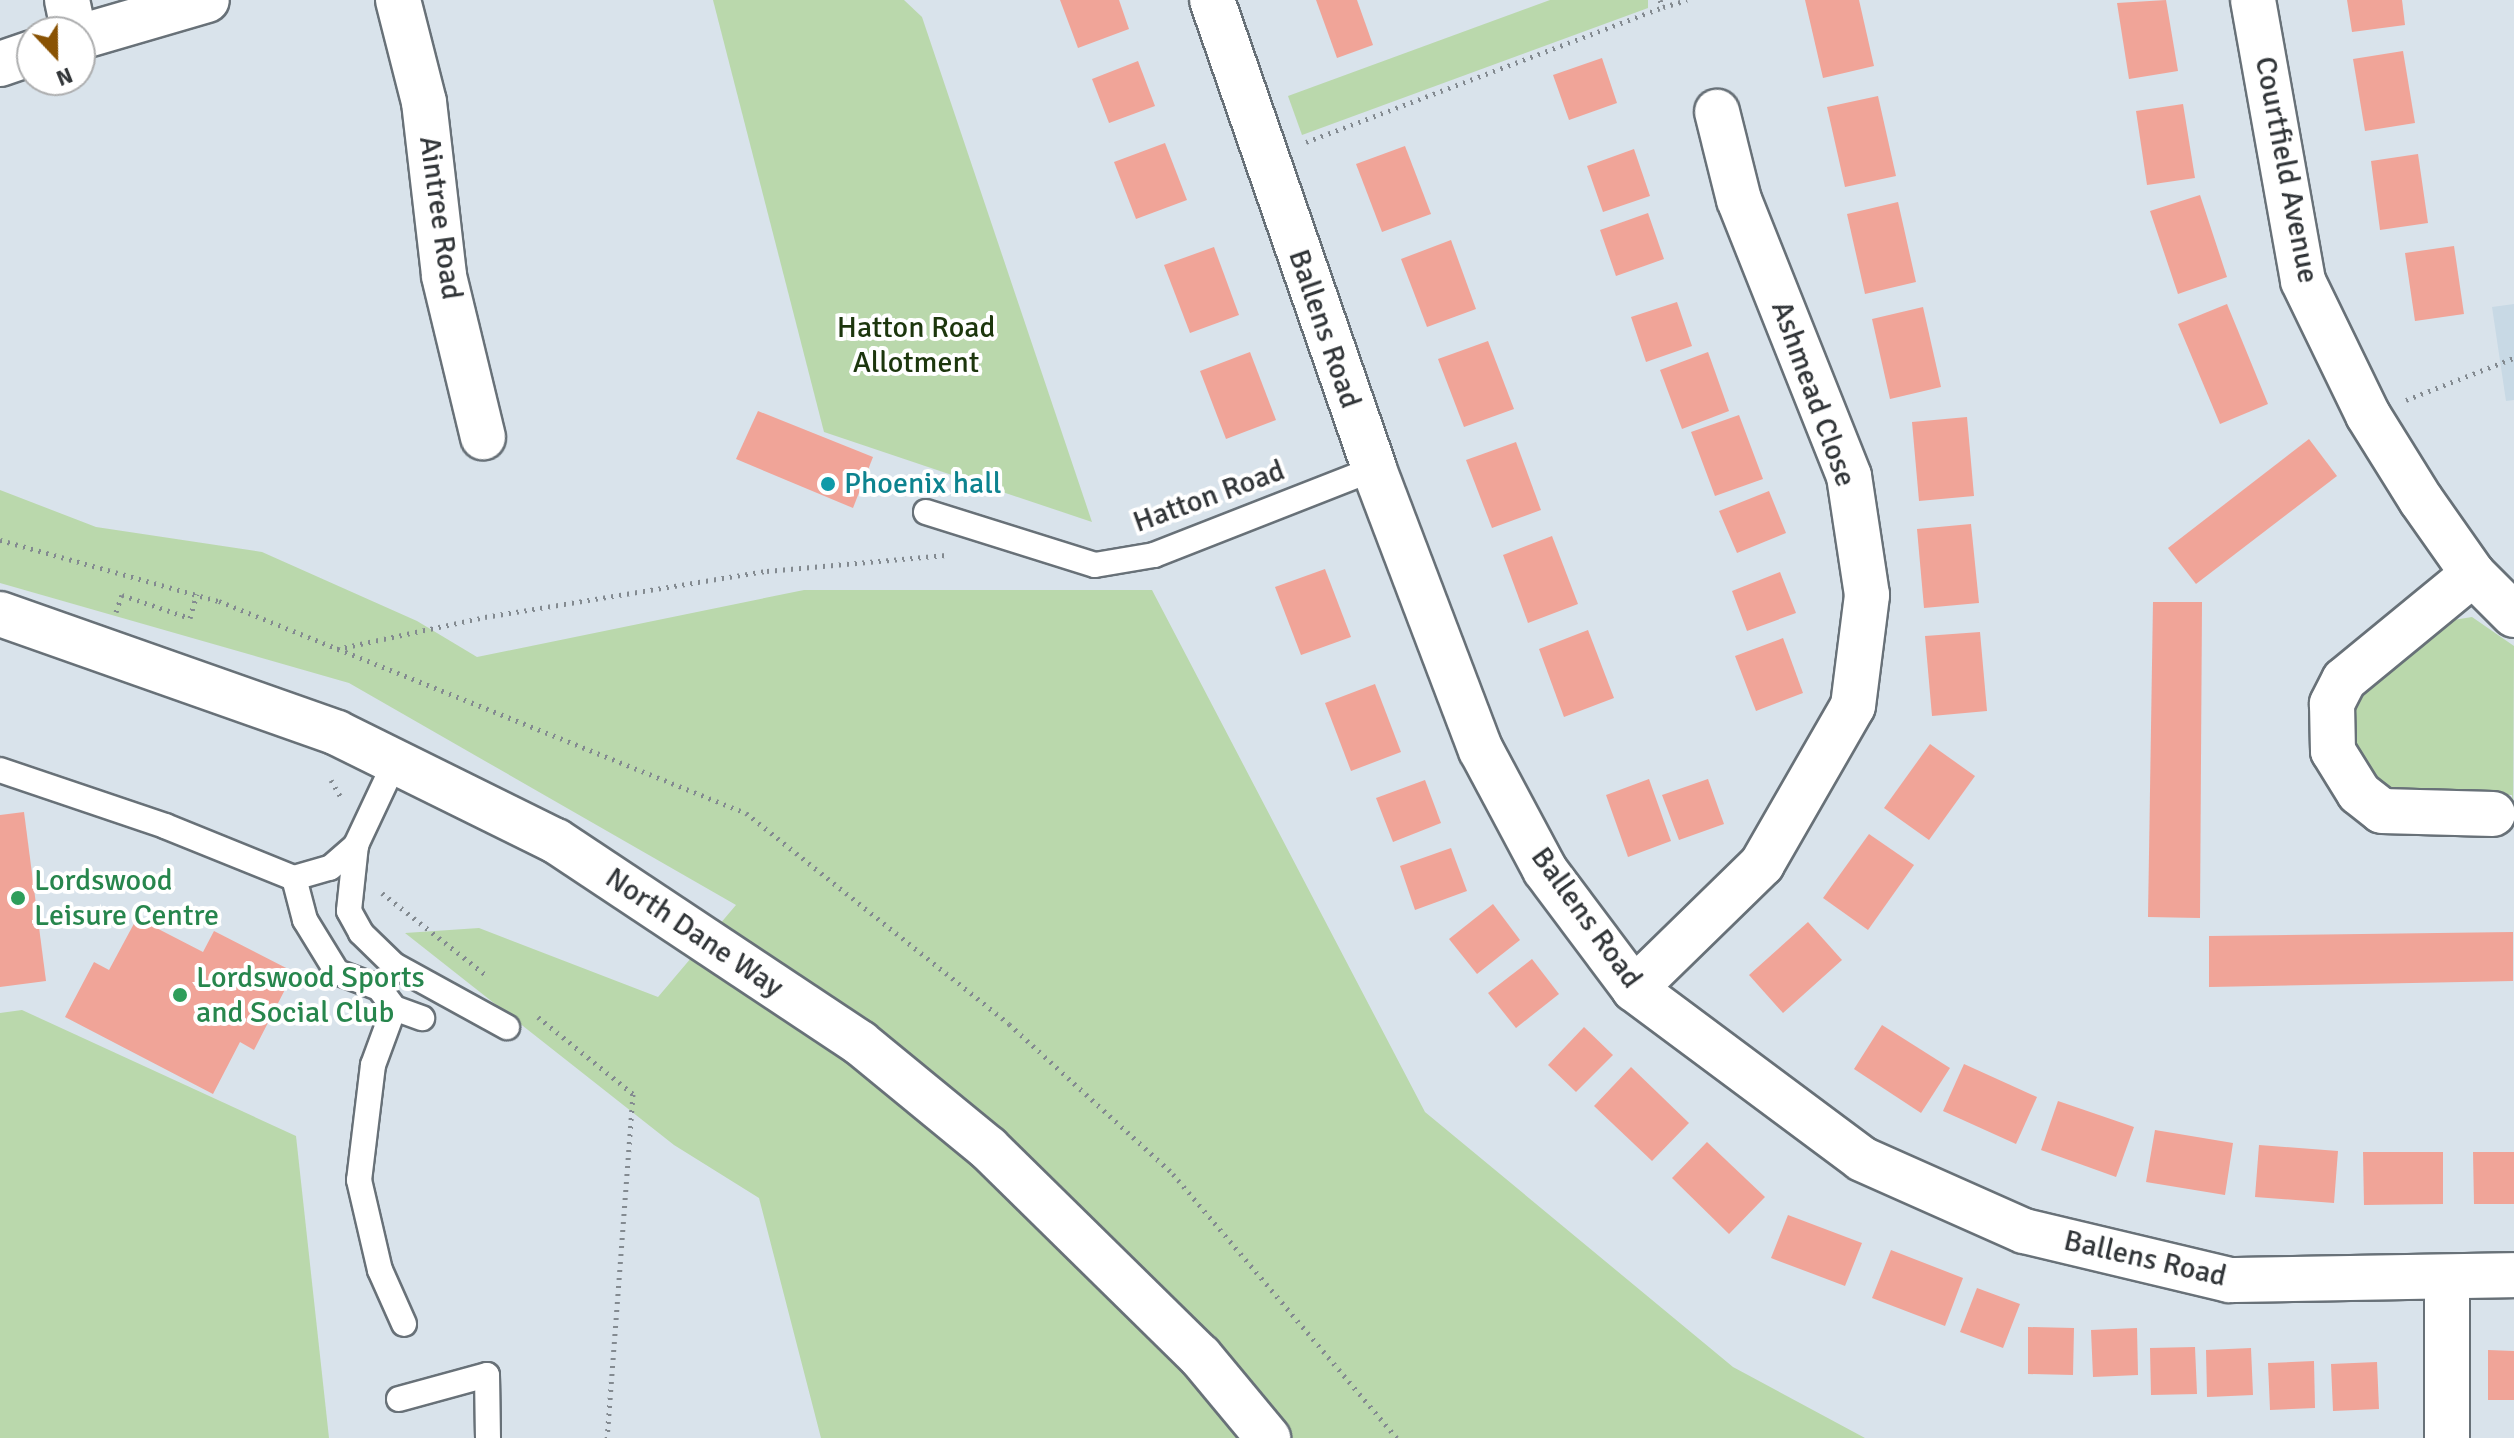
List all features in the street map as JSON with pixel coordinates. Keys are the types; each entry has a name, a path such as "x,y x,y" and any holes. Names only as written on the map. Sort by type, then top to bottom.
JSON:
{"street":[{"path":"96,32 207,0"},
{"name":"Aintree Road","path":"398,0 424,102 444,276 483,437"},
{"name":"Ballens Road","path":"1212,0 1374,469 1481,750 1545,870 1634,989 1862,1159 2024,1231 2229,1280 2514,1275"},
{"name":"Courtfield Avenue","path":"2253,0 2303,281 2368,415 2473,574 2514,615"},
{"name":"Ashmead Close","path":"1634,989 1762,864 1853,706 1867,595 1849,476 1739,200 1717,112"},
{"path":"2473,574 2344,680 2331,728 2333,751 2345,773 2382,811 2493,814"},
{"name":"North Dane Way","path":"0,614 160,666 395,762 556,841 860,1043 1075,1228 1200,1356 1268,1438"},
{"path":"2447,1277 2447,1438"}],"lane":[{"name":"Hatton Road","path":"926,512 1095,565 1154,555 1374,469"},
{"path":"395,762 356,845 349,911 361,933 394,965 507,1027"},
{"path":"0,770 165,826 294,878 330,868 356,845"},
{"path":"294,878 305,920 337,972 379,988 394,1008 422,1018"},
{"path":"394,1008 373,1065 359,1180 380,1270 404,1324"},
{"path":"399,1399 487,1375 488,1438"}],"path":[{"path":"1265,159 1662,3 1687,0"},
{"path":"2368,415 2514,358"},
{"path":"0,540 197,594 746,813 1009,1024 1173,1174 1397,1438"},
{"path":"337,649 767,571 953,555"},
{"path":"113,621 122,595 190,618 197,594"},
{"path":"329,776 348,810 339,836 388,861 378,890 497,984"},
{"path":"534,1014 633,1094 607,1438"}],"shaded area":[{"path":"2514,304 2514,400 2506,401 2492,307"}],"green space":[{"name":"Hatton Road Allotment","path":"713,0 904,0 922,17 1092,522 824,432"},
{"path":"1550,0 1648,0 1648,8 1302,135 1288,96"},
{"path":"0,490 96,527 262,552 417,621 477,657 804,590 1152,590 1425,1112 1733,1367 1865,1438 821,1438 759,1198 674,1145 405,933 479,928 658,997 736,905 349,683 0,583"},
{"path":"2472,617 2514,646 2513,823 2512,795 2403,793 2380,784 2361,768 2346,712 2368,675 2447,621"},
{"path":"22,1010 296,1136 329,1438 0,1438 0,1013"}],"building":[{"path":"1060,0 1119,0 1129,29 1078,48"},
{"path":"1316,0 1357,0 1373,45 1337,58"},
{"path":"1805,0 1859,0 1874,66 1823,78"},
{"path":"2166,0 2178,71 2129,79 2117,3"},
{"path":"2347,0 2402,0 2405,25 2352,32"},
{"path":"2403,51 2415,123 2365,131 2353,59"},
{"path":"1602,58 1617,103 1569,120 1553,75"},
{"path":"1138,61 1155,106 1109,123 1092,79"},
{"path":"1878,96 1896,176 1845,187 1827,107"},
{"path":"2183,104 2195,178 2147,185 2136,111"},
{"path":"1165,143 1187,200 1136,219 1114,162"},
{"path":"1405,146 1431,214 1382,232 1356,164"},
{"path":"1634,149 1650,196 1603,212 1587,166"},
{"path":"2418,154 2428,223 2380,230 2371,161"},
{"path":"2200,195 2227,277 2178,294 2150,211"},
{"path":"1898,202 1916,282 1865,294 1847,214"},
{"path":"1648,213 1664,259 1616,276 1600,230"},
{"path":"1451,240 1476,309 1427,327 1401,259"},
{"path":"2454,246 2464,314 2415,321 2405,253"},
{"path":"1214,247 1239,315 1190,333 1164,265"},
{"path":"1677,302 1692,346 1646,362 1631,317"},
{"path":"2227,304 2268,404 2220,424 2178,324"},
{"path":"1923,307 1941,387 1890,399 1872,319"},
{"path":"1488,341 1514,409 1464,427 1438,359"},
{"path":"1250,352 1276,420 1226,439 1200,371"},
{"path":"1708,352 1729,411 1682,429 1660,370"},
{"name":"Phoenix hall","path":"758,411 873,457 853,508 736,459"},
{"path":"1739,415 1763,479 1715,496 1691,432"},
{"path":"1967,417 1974,496 1919,501 1912,422"},
{"path":"2309,439 2337,476 2196,584 2168,548"},
{"path":"1516,442 1541,510 1492,528 1466,460"},
{"path":"1769,491 1786,533 1737,553 1719,511"},
{"path":"1971,524 1979,603 1924,608 1917,529"},
{"path":"1552,536 1578,604 1528,623 1503,555"},
{"path":"1325,569 1351,637 1301,655 1275,587"},
{"path":"1780,572 1796,613 1747,631 1732,591"},
{"path":"2153,602 2202,602 2200,918 2148,917"},
{"path":"1588,630 1614,698 1564,717 1539,649"},
{"path":"1980,632 1987,711 1932,716 1925,636"},
{"path":"1783,638 1803,693 1756,711 1735,656"},
{"path":"1375,684 1401,752 1351,771 1325,703"},
{"path":"1930,744 1975,776 1929,840 1884,808"},
{"path":"1649,779 1671,841 1628,857 1606,795"},
{"path":"1708,779 1724,824 1679,840 1662,795"},
{"path":"1425,780 1441,823 1393,842 1376,798"},
{"name":"Lordswood Leisure Centre","path":"24,812 46,981 0,987 0,815"},
{"path":"1869,834 1914,865 1868,930 1823,898"},
{"path":"1451,848 1467,891 1415,910 1400,866"},
{"path":"1493,904 1520,940 1477,974 1449,939"},
{"name":"Lordswood Sports and Social Club","path":"137,918 203,952 214,931 294,972 254,1050 240,1042 213,1094 65,1017 94,962 109,970"},
{"path":"1808,922 1842,960 1783,1013 1749,975"},
{"path":"2513,932 2513,981 2209,987 2209,936"},
{"path":"1532,959 1559,994 1516,1028 1488,993"},
{"path":"1882,1025 1950,1068 1921,1113 1854,1069"},
{"path":"1584,1027 1613,1055 1576,1092 1548,1065"},
{"path":"1964,1064 2037,1097 2016,1144 1943,1111"},
{"path":"1631,1067 1689,1123 1652,1161 1594,1106"},
{"path":"2058,1101 2134,1127 2116,1177 2041,1150"},
{"path":"2155,1130 2233,1143 2225,1195 2146,1182"},
{"path":"1707,1142 1765,1197 1729,1234 1672,1178"},
{"path":"2259,1145 2338,1151 2334,1203 2255,1197"},
{"path":"2363,1152 2443,1152 2443,1204 2364,1205"},
{"path":"2473,1152 2514,1152 2514,1204 2474,1204"},
{"path":"1788,1215 1862,1243 1845,1286 1771,1258"},
{"path":"1891,1250 1963,1278 1945,1326 1872,1298"},
{"path":"1977,1288 2020,1304 2003,1348 1960,1332"},
{"path":"2028,1327 2074,1328 2073,1375 2028,1374"},
{"path":"2137,1328 2138,1375 2093,1377 2091,1330"},
{"path":"2195,1347 2197,1394 2151,1395 2150,1348"},
{"path":"2251,1348 2253,1395 2207,1397 2206,1350"},
{"path":"2488,1350 2514,1351 2514,1400 2488,1400"},
{"path":"2314,1361 2315,1408 2270,1410 2268,1363"},
{"path":"2377,1362 2379,1409 2333,1411 2331,1364"}],"place":[{"name":"Phoenix hall","path":"828,484"},
{"name":"Lordswood Leisure Centre","path":"18,898"},
{"name":"Lordswood Sports and Social Club","path":"180,995"}]}
